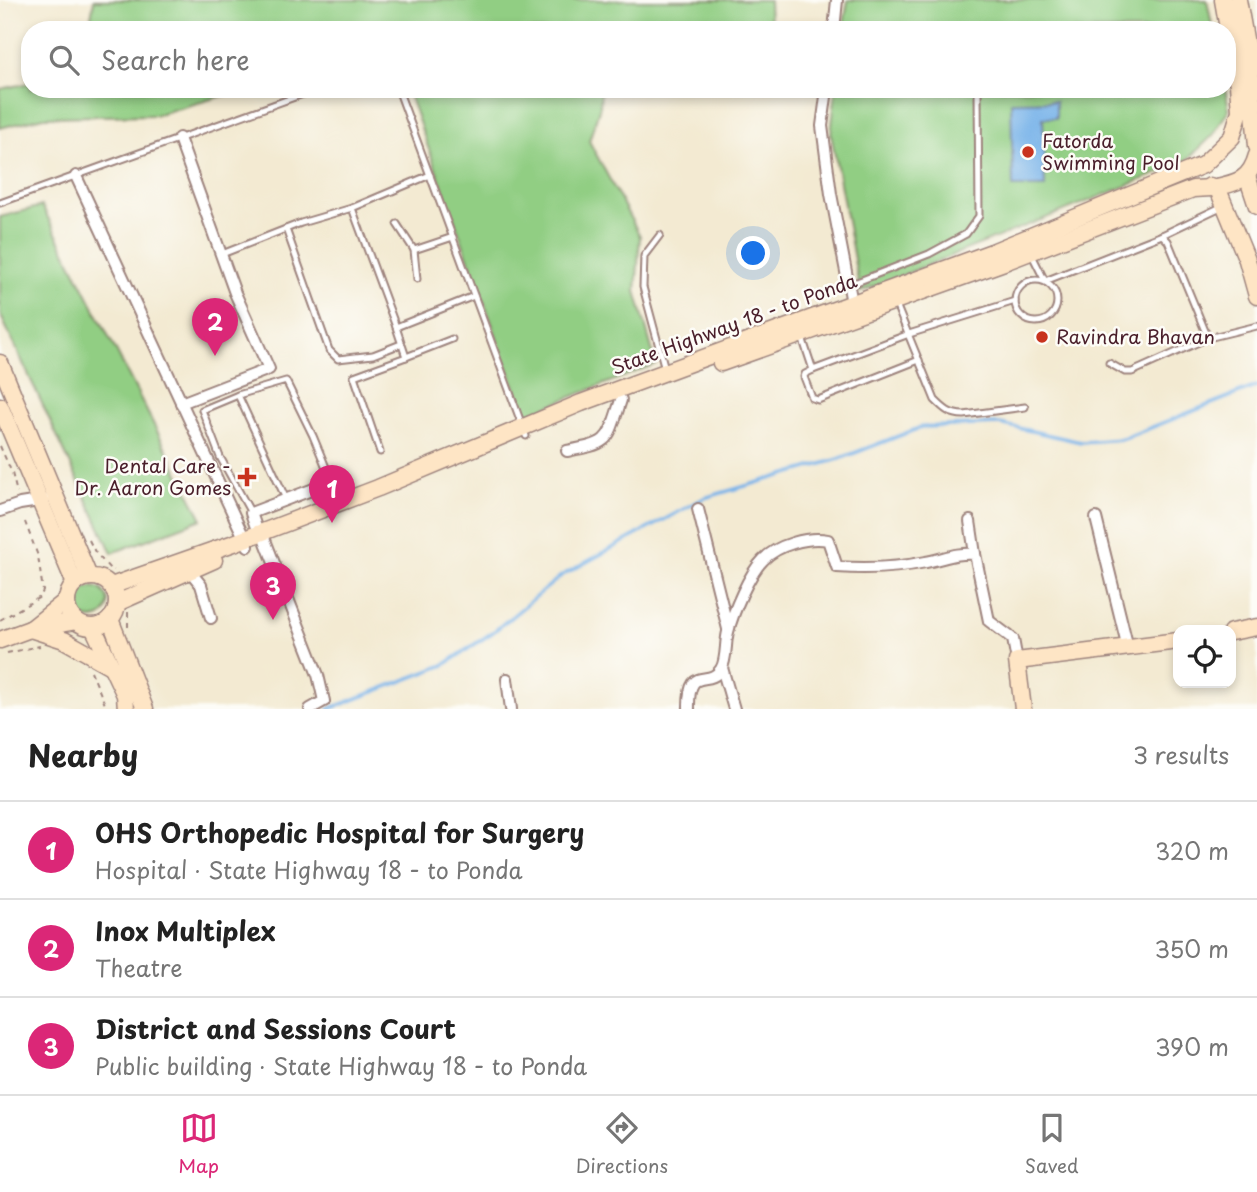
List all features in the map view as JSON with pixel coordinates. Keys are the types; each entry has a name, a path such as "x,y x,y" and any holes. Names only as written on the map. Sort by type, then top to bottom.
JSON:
{"main road":[{"name":"State Highway 18 - to Ponda","path":"1223,0 1227,21"},
{"path":"1238,0 1250,66 1257,206"},
{"name":"State Highway 18 - to Ponda","path":"117,603 340,502 524,431 621,400 802,335 853,310 1203,165 1232,137 1240,111 1236,74"},
{"path":"1219,150 1245,147 1250,150 1254,160"},
{"name":"State Highway 18 - to Ponda","path":"111,586 254,539 666,372 853,310 895,302 1193,189 1214,188 1254,160"},
{"path":"1203,165 1203,176 1226,204 1257,296"},
{"path":"0,363 49,499 82,580"},
{"path":"0,406 49,499"},
{"path":"82,580 105,580 111,586 117,603 110,619 93,627"},
{"path":"3,646 67,600 82,580"},
{"path":"67,600 69,612 76,621"},
{"path":"110,619 145,709"},
{"path":"30,629 76,621 93,627 125,695 126,709"},
{"path":"1236,631 1257,626"},
{"path":"30,629 64,640 114,668"},
{"path":"1023,709 1017,661 1173,642"}],"street":[{"path":"835,21 837,0"},
{"path":"826,98 822,126 831,194 853,310"},
{"path":"179,138 234,293 269,369 181,402"},
{"path":"76,176 181,402 254,539 318,675 324,701 310,709"},
{"path":"566,451 598,445 610,432 621,400"},
{"path":"254,539 251,513 332,482 340,502"},
{"path":"0,511 49,499"},
{"path":"698,509 728,629"},
{"path":"1096,518 1128,648"},
{"path":"970,522 989,621 1013,639 1017,661"},
{"path":"734,709 722,668 728,629 750,579 762,560 775,550 800,541 816,538 828,540 837,567 896,566 928,562 952,554 975,554"},
{"path":"189,570 201,585 211,618"},
{"path":"689,709 689,689 692,683 715,674 722,668"},
{"path":"507,679 511,709"}],"lane":[{"path":"0,203 292,98"},
{"path":"401,98 524,431"},
{"path":"849,285 929,254 966,234 979,216 978,98"},
{"path":"222,254 286,229 352,208 430,175"},
{"path":"1045,281 1162,235 1226,204"},
{"path":"352,208 406,357"},
{"path":"397,224 414,250 417,279"},
{"path":"286,229 329,350 338,359 350,359 373,355 401,344"},
{"path":"1162,235 1168,241 1208,338"},
{"path":"660,236 644,256 643,287 666,372"},
{"path":"414,250 453,237"},
{"path":"1031,252 1045,281"},
{"path":"1038,279 1045,281 1051,285 1057,297 1055,311 1045,320 1038,322 1024,318 1016,307 1016,294 1024,283 1038,279"},
{"path":"396,327 474,296"},
{"path":"919,360 818,400 812,398 804,377 813,370 909,334 1015,300"},
{"path":"895,302 935,400 944,410 954,415 1025,407"},
{"path":"1109,363 1125,372 1132,372 1208,338 1257,326"},
{"path":"802,335 813,370"},
{"path":"380,452 354,376 452,339"},
{"path":"251,513 220,457 202,410 238,395 286,381 332,482"},
{"path":"238,395 286,499"}],"path":[{"path":"0,446 12,473 20,504"},
{"path":"0,620 40,597 43,591 38,556 25,522"},
{"path":"3,646 46,645"},
{"path":"86,663 107,709"}],"green space":[{"path":"94,0 769,0 770,21 90,21"},
{"path":"848,0 1207,0 1211,21 844,21"},
{"path":"21,85 21,98 215,98 155,115 44,117 0,128 0,89"},
{"path":"410,98 600,98 589,141 640,236 636,291 656,364 525,415"},
{"path":"835,98 1227,98 1229,109 1213,135 1184,163 860,292 831,134"},
{"path":"42,206 202,519 112,553 0,314 0,217"},
{"path":"92,587 103,592 108,603 103,614 92,619 81,614 76,603 81,592"}],"water":[{"name":"Fatorda Swimming Pool","path":"1056,101 1056,118 1043,118 1045,187 1013,187 1011,102"}],"waterway":[{"path":"329,709 444,665 493,632 561,576 704,498 839,459 922,427 1000,424 1081,442 1122,439 1257,386"}],"place":[{"name":"Fatorda Swimming Pool","path":"1028,152"},
{"name":"Ravindra Bhavan","path":"1042,337"},
{"name":"Inox Multiplex","path":"215,356"},
{"name":"Dental Care - Dr. Aaron Gomes","path":"247,477"},
{"name":"OHS Orthopedic Hospital for Surgery","path":"332,523"},
{"name":"District and Sessions Court","path":"273,620"}]}
